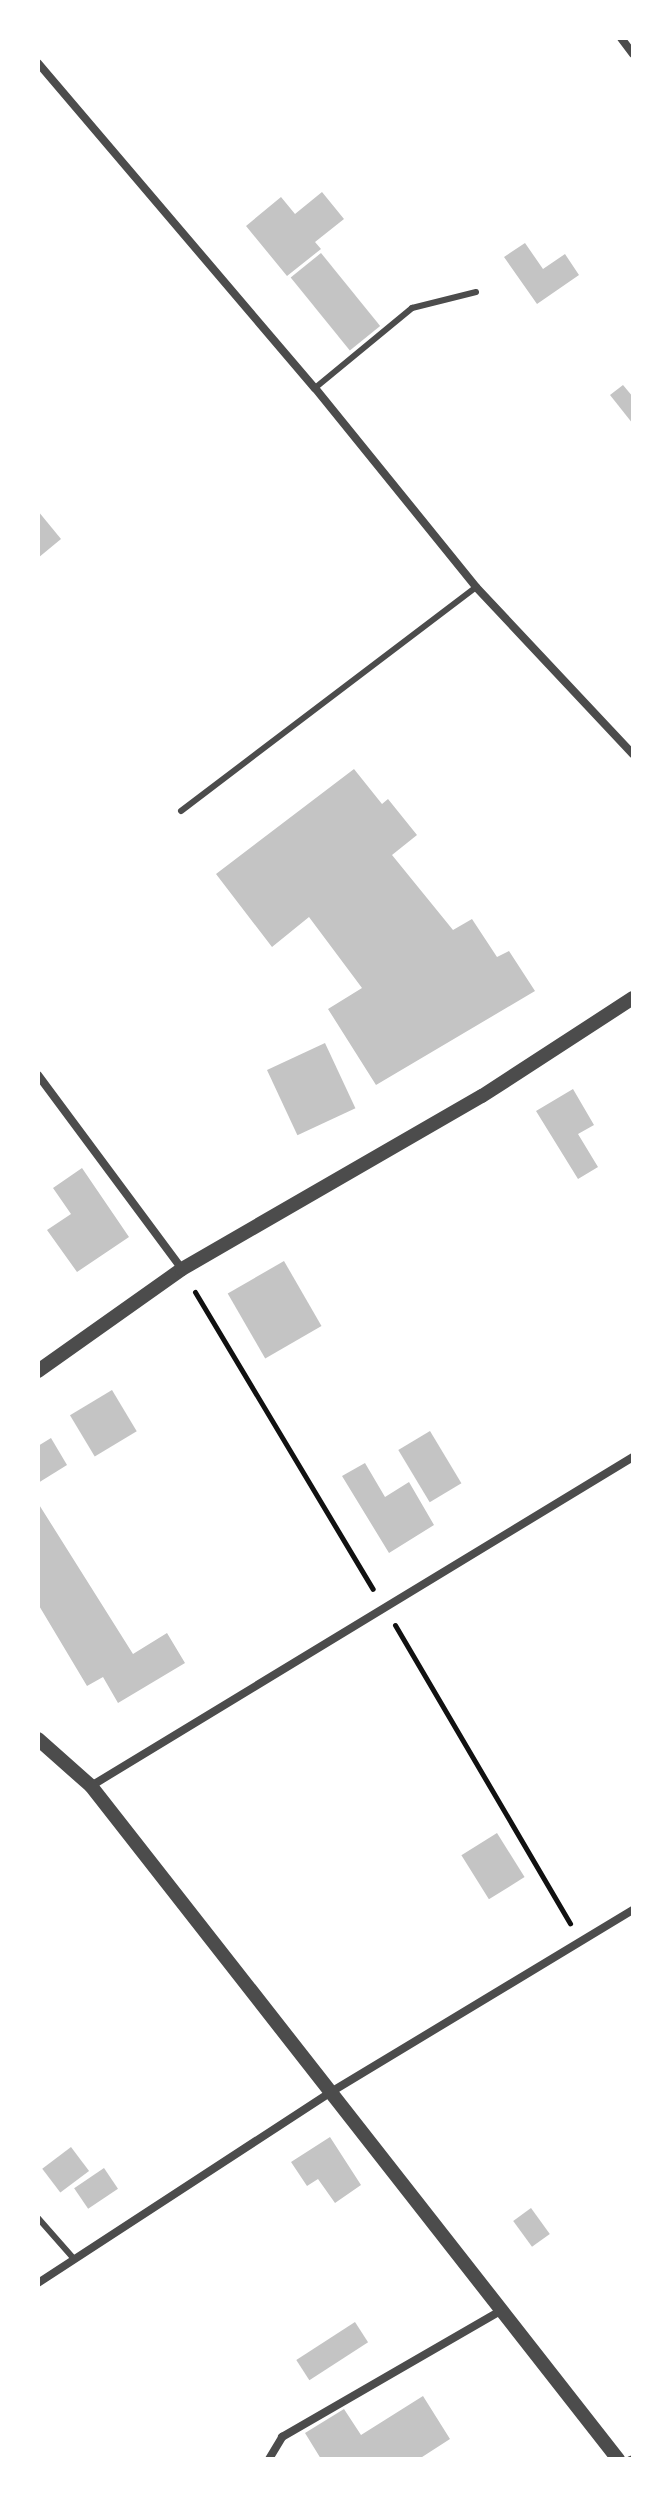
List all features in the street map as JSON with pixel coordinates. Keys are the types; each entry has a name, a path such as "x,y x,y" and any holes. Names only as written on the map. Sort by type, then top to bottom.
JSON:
{"street":[{"path":"621,38 633,54"},
{"path":"38,63 315,388 476,587 633,754"},
{"path":"38,1371 182,1269 482,1096 633,998"},
{"path":"38,1075 182,1269"},
{"path":"91,1786 386,1610 633,1457"},
{"path":"38,1739 91,1786 618,2459"},
{"path":"38,2283 331,2092 633,1910"},
{"path":"269,2459 282,2437 502,2310"}],"lane":[{"path":"315,388 412,308 476,292"},
{"path":"181,811 476,587"},
{"path":"38,2218 74,2259"}],"path":[{"path":"182,1269 581,1941"}],"building":[{"path":"322,192 344,219 315,242 321,249 287,276 246,226 281,197 295,214"},
{"path":"525,243 543,269 565,254 579,275 537,304 504,257"},
{"path":"321,253 380,326 350,351 291,278"},
{"path":"623,385 633,397 633,424 610,395"},
{"path":"38,511 61,539 38,558"},
{"path":"354,769 382,804 388,799 417,835 392,855 453,930 472,919 497,957 509,951 535,991 376,1085 328,1009 362,988 309,917 272,947 216,874"},
{"path":"325,1043 355,1108 297,1135 267,1070"},
{"path":"573,1089 594,1125 578,1134 598,1167 578,1179 536,1111"},
{"path":"82,1168 129,1237 77,1272 47,1230 71,1214 53,1188"},
{"path":"284,1261 322,1326 265,1358 228,1294"},
{"path":"112,1390 137,1431 95,1456 70,1415"},
{"path":"430,1431 461,1483 430,1502 398,1450"},
{"path":"51,1438 67,1465 38,1483 38,1446"},
{"path":"365,1463 385,1497 409,1482 434,1525 389,1553 342,1476"},
{"path":"38,1503 133,1654 167,1633 185,1663 118,1703 103,1677 87,1686 38,1604"},
{"path":"497,1833 525,1877 489,1899 461,1855"},
{"path":"330,2137 361,2185 335,2203 318,2179 307,2186 291,2162"},
{"path":"71,2147 89,2171 60,2193 42,2169"},
{"path":"104,2168 118,2189 88,2209 74,2188"},
{"path":"531,2208 550,2234 532,2247 513,2221"},
{"path":"355,2322 368,2342 309,2380 296,2360"},
{"path":"423,2396 450,2439 419,2459 321,2459 305,2433 344,2409 361,2435"}]}
